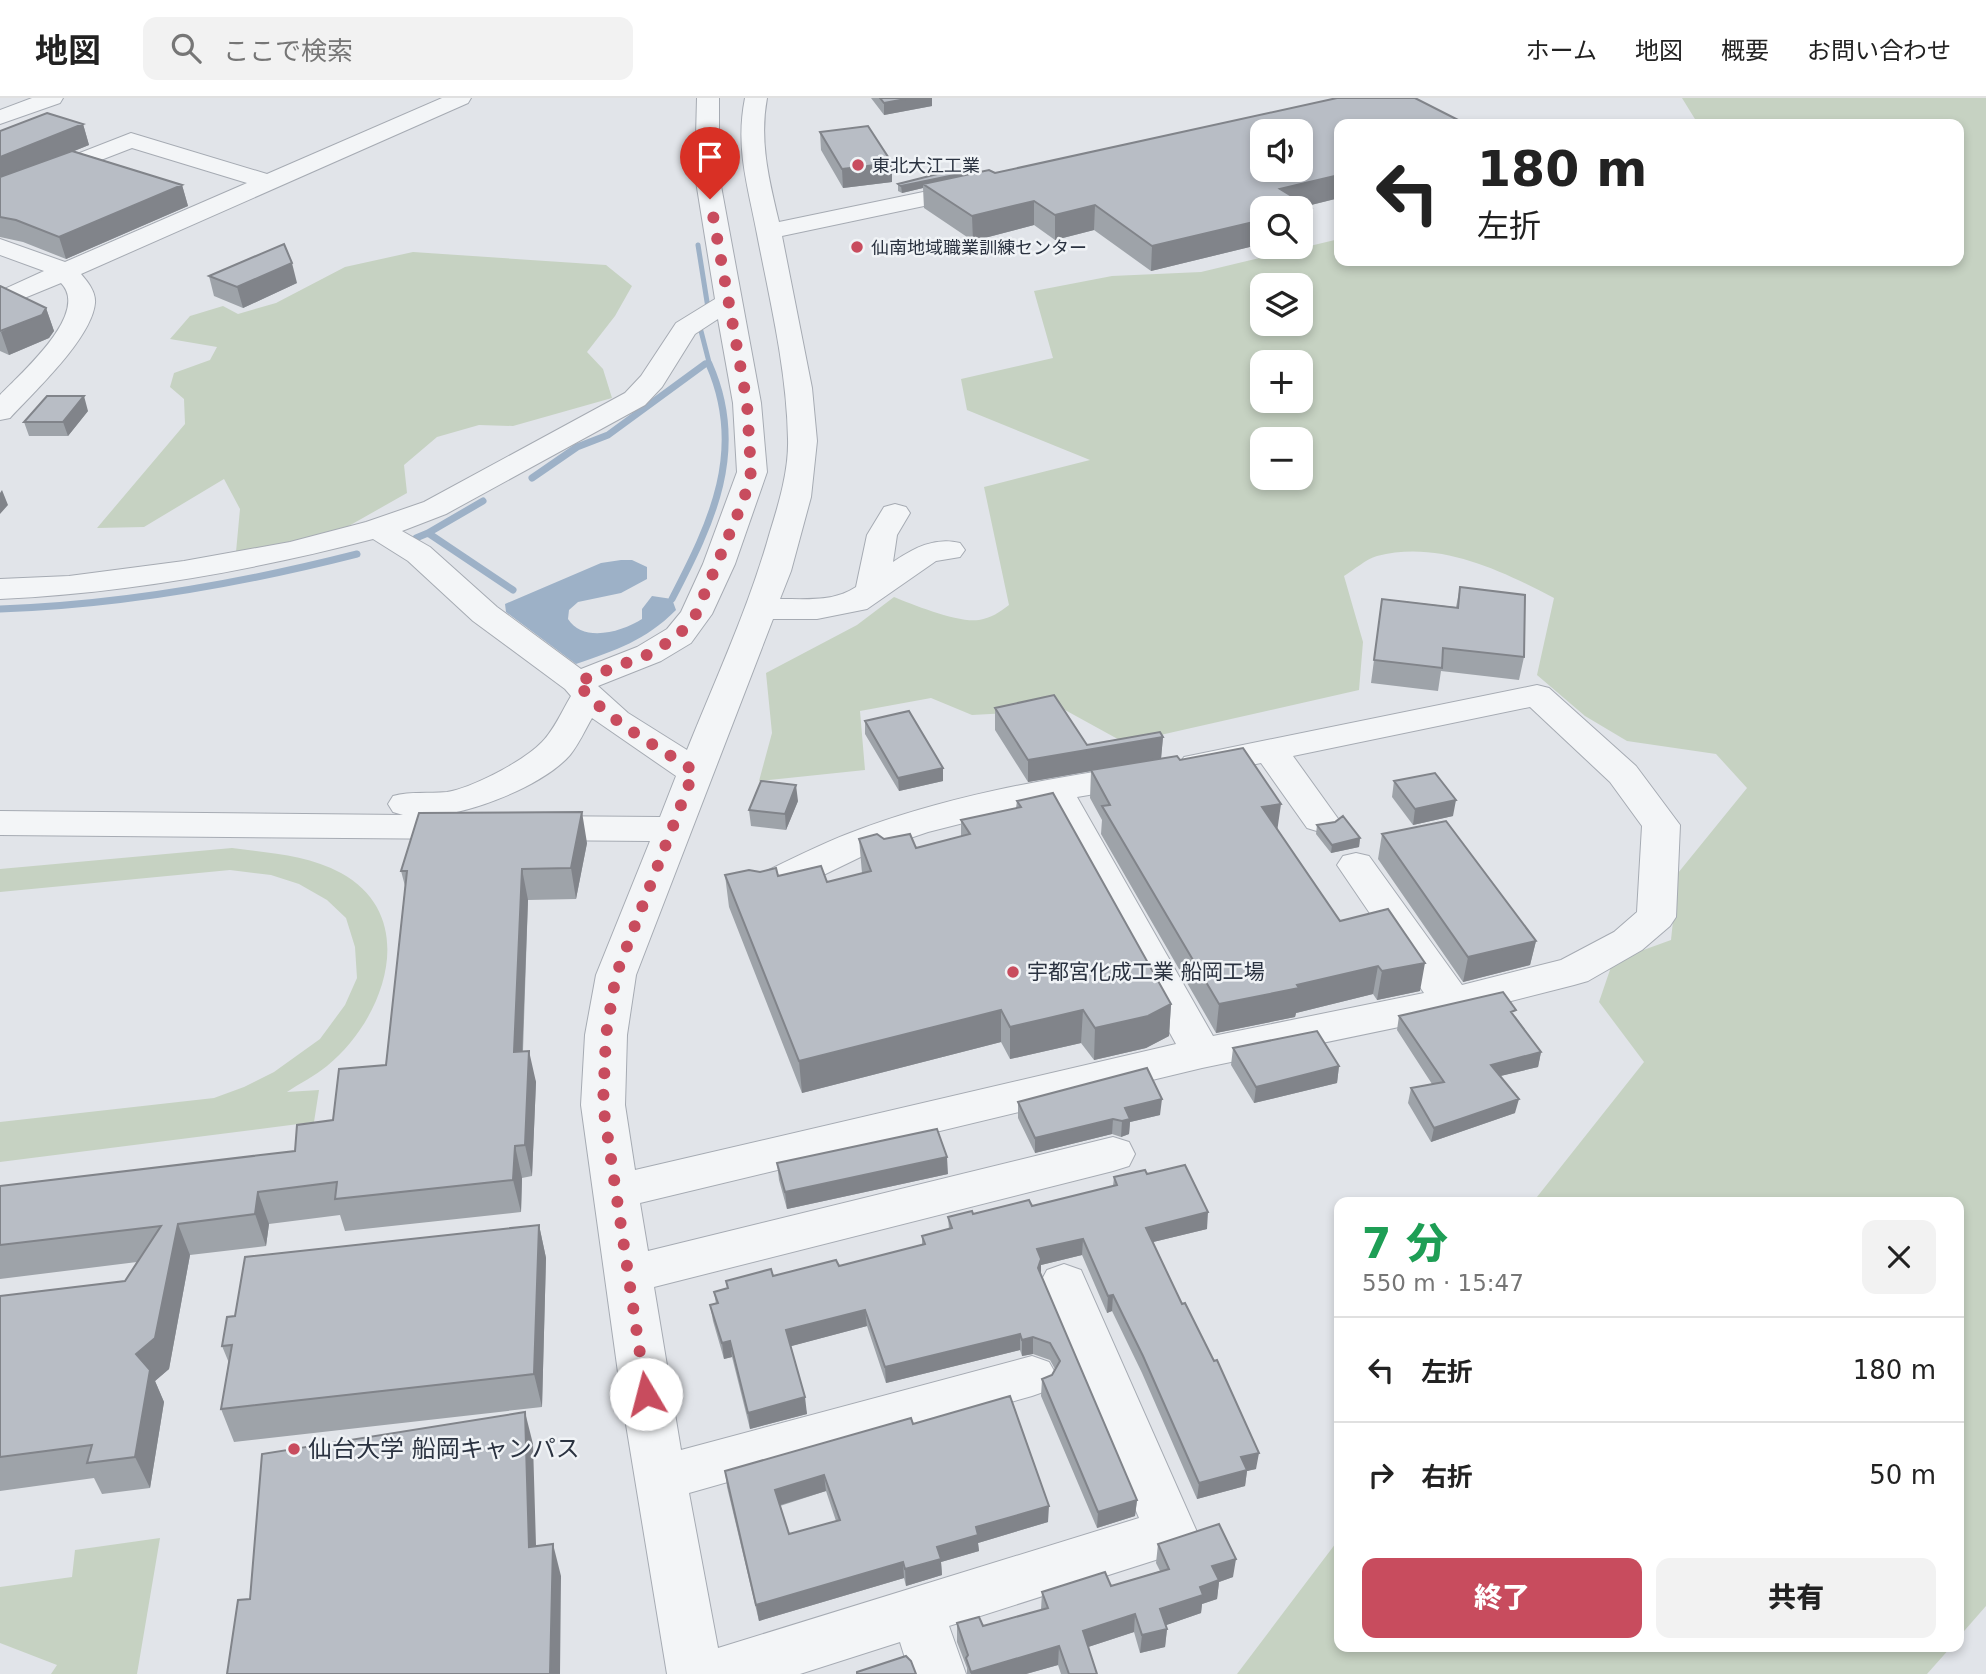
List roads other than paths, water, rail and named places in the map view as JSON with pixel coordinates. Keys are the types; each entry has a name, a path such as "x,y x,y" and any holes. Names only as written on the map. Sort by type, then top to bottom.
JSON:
{"street":[{"path":"0,117 52,98"},
{"path":"0,300 460,98"},
{"path":"0,798 215,799 379,805 451,803 489,790 530,768 556,749 582,689 678,636 696,614 719,564 744,499 751,472 747,403 707,175 708,98"},
{"path":"695,1674 646,1394 603,1105 606,1035 616,975 694,771 775,571 796,497 803,441 798,388 769,232 753,163 752,119 755,98"},
{"path":"0,192 131,140 269,182"},
{"path":"769,232 996,184"},
{"path":"0,247 63,272 80,288 83,303 79,318 69,334 0,412"},
{"path":"0,589 69,586 184,571 290,551 377,529 435,508 635,399 652,381 685,329 729,301"},
{"path":"871,593 882,535 895,513"},
{"path":"377,529 419,554 485,614 694,771"},
{"path":"760,609 817,609 856,602 928,554 948,550"},
{"path":"615,1192 1202,1053 1452,1002 1574,971 1628,941 1656,917 1661,825 1623,775 1537,695 1130,779 1054,789 916,823 862,842 762,889"},
{"path":"1270,750 1320,820"},
{"path":"1054,789 1202,1053"},
{"path":"0,823 673,829"},
{"path":"1356,865 1452,1002"},
{"path":"630,1274 1113,1154"},
{"path":"718,1674 1171,1532 1064,1283"},
{"path":"662,1478 1032,1376"},
{"path":"917,1611 938,1674"}],"water":[{"path":"632,560 647,567 647,579 621,593 578,602 569,610 568,619 583,631 614,631 642,619 642,609 652,596 672,599 676,610 653,630 629,643 576,664 506,612 505,604 601,563"}],"waterway":[{"path":"698,245 708,308"},
{"path":"701,331 710,366"},
{"path":"532,478 577,447 608,435 705,364"},
{"path":"672,599 711,513 725,456 725,426 720,396 709,364"},
{"path":"428,533 483,501"},
{"path":"416,538 428,533"},
{"path":"428,533 513,590"},
{"path":"0,609 135,598 224,584 357,554"}],"place":[{"name":"東北大江工業","path":"858,165"},
{"name":"仙南地域職業訓練センター","path":"857,247"},
{"name":"宇都宮化成工業 船岡工場","path":"1013,972"},
{"name":"仙台大学 船岡キャンパス","path":"294,1449"}]}
